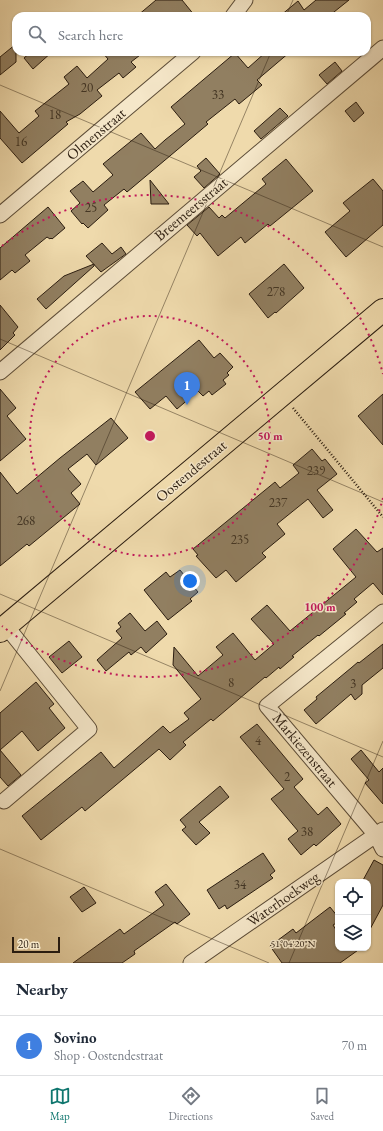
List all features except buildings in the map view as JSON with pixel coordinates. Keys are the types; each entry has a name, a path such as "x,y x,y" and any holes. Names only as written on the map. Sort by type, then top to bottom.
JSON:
{"main road":[{"name":"Oostendestraat","path":"3,629 383,310"}],"street":[{"path":"236,12 245,0"},
{"name":"Breemeersstraat","path":"0,372 383,48"},
{"name":"Olmenstraat","path":"0,215 188,56"},
{"name":"Markiezenstraat","path":"379,833 267,706 383,612"},
{"path":"3,629 89,729 4,801"},
{"path":"379,833 383,849"},
{"name":"Waterhoekweg","path":"191,963 379,833"}],"path":[{"path":"282,395 383,517"}],"place":[{"name":"Sovino","path":"187,405"}]}
